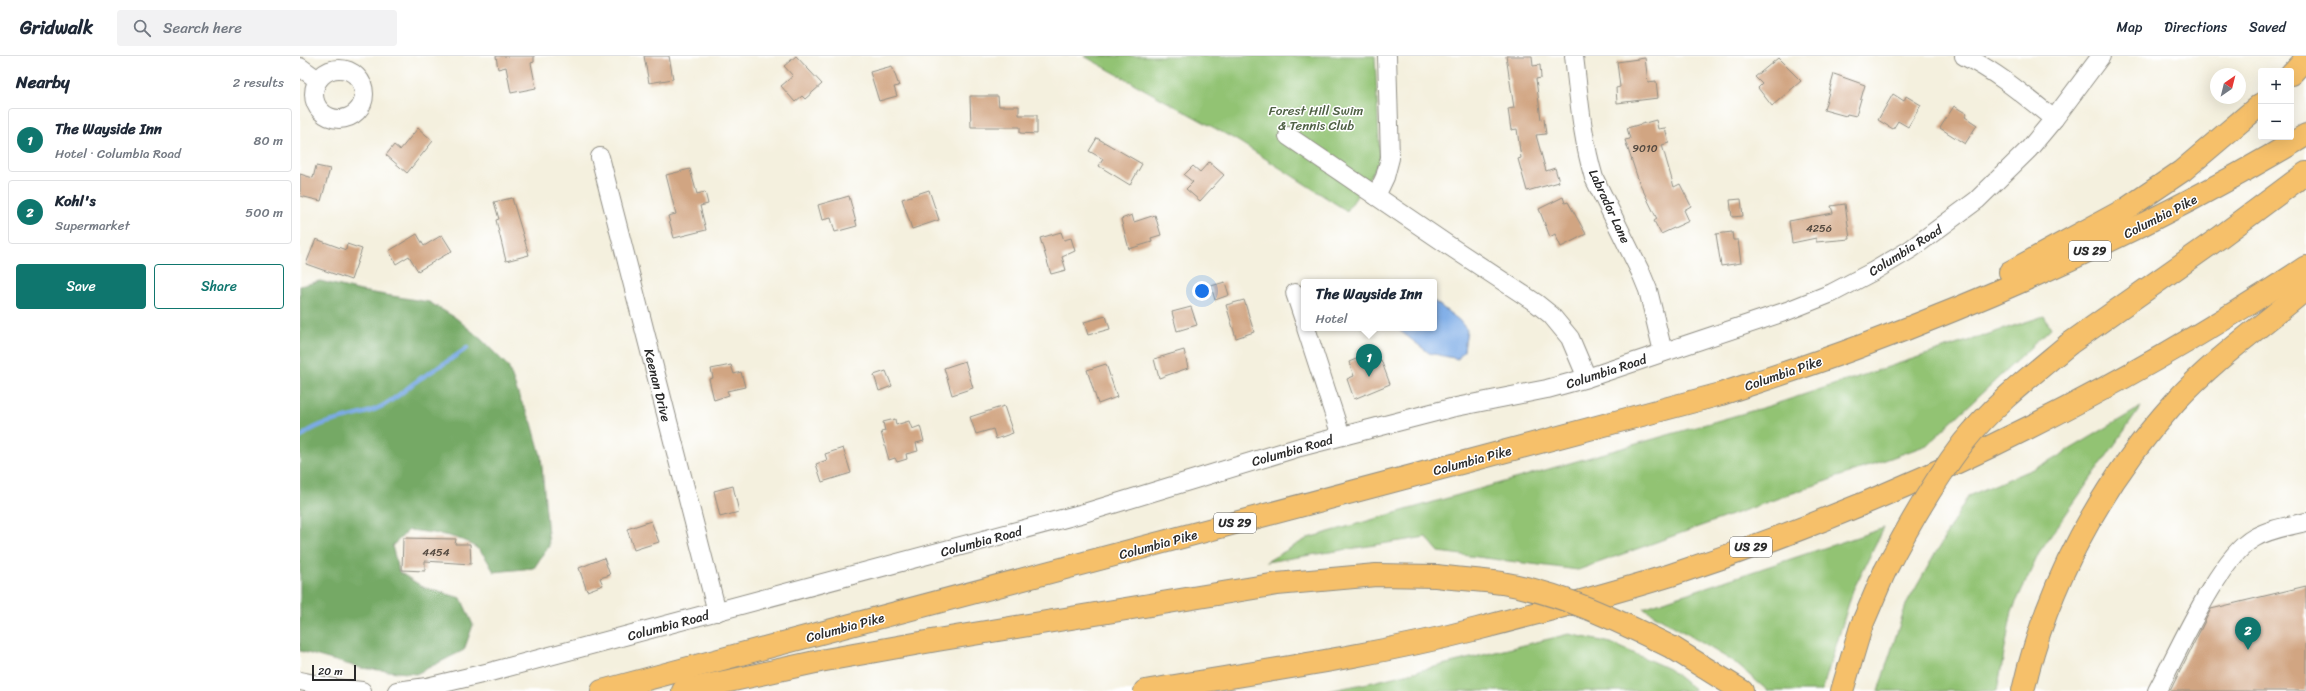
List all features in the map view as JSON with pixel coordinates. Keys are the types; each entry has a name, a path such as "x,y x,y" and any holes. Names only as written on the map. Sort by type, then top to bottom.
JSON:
{"highway":[{"path":"2294,71 2306,58"},
{"path":"1864,345 1980,288 2126,209 2182,171 2258,107"},
{"name":"Columbia Pike","path":"602,691 1721,394 1864,345 2076,258 2197,197 2306,135"},
{"path":"1842,691 1861,626 1884,573 1905,533 1935,483 1964,443 1986,418 2029,377 2069,344 2220,238 2306,173"},
{"name":"US 29","path":"1145,691 1398,647 1476,629 1668,575 1765,542 1909,484 2036,425 2136,371 2254,301 2306,267"},
{"path":"2023,691 2040,629 2058,584 2080,538 2110,486 2176,401 2215,363 2306,289"},
{"path":"683,691 820,661 937,640 1277,584 1376,575 1436,576 1503,583 1542,593 1590,609 1673,648 1742,691"}],"street":[{"path":"1376,196 1385,177 1390,158 1387,56"},
{"name":"Labrador Lane","path":"1574,56 1584,140 1594,178 1648,290 1663,352"},
{"path":"1964,56 1982,65 2006,81 2054,120"},
{"name":"Columbia Road","path":"397,691 456,681 1084,513 1300,447 1341,436 1451,408 1587,378 1663,352 1723,334 1793,309 1832,293 1905,253 1977,200 2007,173 2054,120 2101,56"},
{"path":"300,68 318,80"},
{"path":"1288,136 1536,302 1550,315 1570,338 1587,378"},
{"name":"Keenan Drive","path":"600,157 717,612"},
{"path":"1295,293 1301,311"},
{"path":"1307,331 1341,436"},
{"path":"2157,691 2202,604 2222,572 2241,549 2254,538 2306,522"},
{"path":"300,681 334,688 362,691"}],"green space":[{"name":"Forest Hill Swim & Tennis Club","path":"1084,56 1375,56 1380,161 1347,211 1238,141"},
{"path":"320,281 361,291 429,302 456,318 482,340 508,366 520,399 532,423 541,456 549,546 534,568 494,572 484,555 475,547 467,542 438,534 409,530 392,546 399,572 423,587 461,598 473,625 464,650 416,674 361,668 300,651 300,286"},
{"path":"2044,316 2051,328 1927,445 1578,570 1439,552 1426,537 1266,562 1308,538 1769,406"},
{"path":"2141,407 2040,551 2012,611 1997,691 1878,691 1906,605 1968,496 2047,463"},
{"path":"1884,528 1853,590 1822,691 1768,691 1734,662 1643,608"},
{"path":"1569,634 1611,643 1669,669 1696,691 1328,691 1373,682"}],"water":[{"path":"1437,303 1459,320 1467,330 1464,351 1458,359 1429,353 1400,331 1437,331"}],"building":[{"path":"496,56 534,56 534,62 531,63 536,88 511,93 506,67 498,69"},
{"path":"644,56 669,56 673,79 649,83"},
{"path":"796,56 822,84 805,99 802,96 795,102 781,86 793,76 784,66"},
{"path":"1506,56 1532,56 1533,66 1540,65 1541,78 1536,79 1541,120 1544,119 1546,134 1536,135 1546,171 1555,168 1559,182 1527,191 1518,159 1521,158 1517,129 1511,130 1508,109 1514,108"},
{"path":"1645,58 1648,82 1656,81 1658,98 1617,103 1616,88 1620,87 1617,62"},
{"path":"1778,58 1801,81 1772,106 1758,88 1762,84 1755,77"},
{"path":"892,66 899,86 894,87 897,96 879,101 870,72"},
{"path":"1834,74 1865,85 1856,116 1847,114 1846,116 1824,110"},
{"path":"1893,94 1904,101 1906,96 1921,105 1908,127 1898,121 1893,129 1878,120"},
{"path":"970,96 998,96 999,106 1019,106 1019,115 1037,115 1037,134 1020,133 1020,127 971,127"},
{"path":"1954,106 1967,114 1965,117 1977,125 1965,144 1940,128"},
{"path":"1656,120 1658,129 1665,128 1669,143 1662,145 1674,187 1680,184 1691,206 1684,210 1689,221 1661,234 1654,221 1657,219 1639,182 1625,140 1630,139 1627,128"},
{"path":"418,128 433,141 407,173 386,155 394,145 400,150"},
{"path":"1097,138 1142,164 1130,185 1099,166 1103,159 1089,151"},
{"path":"1209,162 1224,175 1200,201 1186,189 1193,182 1184,175 1193,166 1200,172"},
{"path":"316,166 330,169 321,201 300,196 300,174 313,178"},
{"path":"690,169 697,194 705,192 708,204 700,206 706,230 674,238 668,216 676,214 666,175"},
{"path":"929,190 939,220 912,229 902,199"},
{"path":"849,196 857,226 835,232 831,218 822,220 818,205"},
{"path":"1563,197 1565,203 1568,202 1586,234 1561,247 1555,234 1550,237 1539,209"},
{"path":"512,198 529,255 506,261 496,220 499,219 494,202"},
{"path":"1741,199 1743,216 1732,217 1730,200"},
{"path":"1845,204 1850,239 1816,242 1816,238 1792,243 1789,221 1833,213 1831,206"},
{"path":"1132,215 1134,222 1155,215 1161,235 1151,238 1152,242 1129,249 1121,219"},
{"path":"1061,232 1064,240 1071,238 1075,251 1062,257 1066,270 1051,274 1040,238"},
{"path":"1732,232 1733,240 1738,240 1741,263 1721,266 1716,234"},
{"path":"417,234 424,246 442,235 452,251 418,271 409,256 396,264 389,251"},
{"path":"316,239 346,250 347,244 362,249 351,280 306,264"},
{"path":"1225,282 1229,295 1215,300 1211,286"},
{"path":"1244,300 1254,332 1236,338 1226,305"},
{"path":"1191,307 1197,325 1177,331 1172,312"},
{"path":"1106,316 1110,329 1088,335 1084,322"},
{"path":"1184,350 1188,368 1159,378 1154,359"},
{"path":"1361,357 1365,366 1381,360 1390,384 1354,399 1347,379 1354,376 1349,362"},
{"path":"965,361 973,388 952,395 944,368"},
{"path":"1106,364 1117,397 1098,404 1087,370"},
{"path":"731,365 734,374 741,372 745,387 727,391 729,395 714,400 709,379 713,378 711,369"},
{"path":"886,371 892,386 879,391 874,375"},
{"path":"1004,406 1013,433 996,439 993,429 976,434 970,417"},
{"path":"895,419 896,425 909,421 912,429 920,426 924,441 916,443 918,451 906,454 907,459 897,462 895,458 889,460 881,432 885,431 883,422"},
{"path":"843,448 851,473 822,482 816,464 827,460 825,454"},
{"path":"733,486 739,512 720,517 714,491"},
{"path":"651,521 659,542 634,550 627,529"},
{"path":"403,538 456,539 455,544 470,544 471,564 425,561 425,571 402,570"},
{"path":"604,558 610,575 600,578 603,585 587,591 579,568"},
{"path":"2306,586 2306,691 2170,691 2211,609"}],"waterway":[{"path":"300,438 308,431 326,423 366,413 382,406 467,348"}],"place":[{"name":"The Wayside Inn","path":"1369,377"},
{"name":"Kohl's","path":"2248,650"}]}
